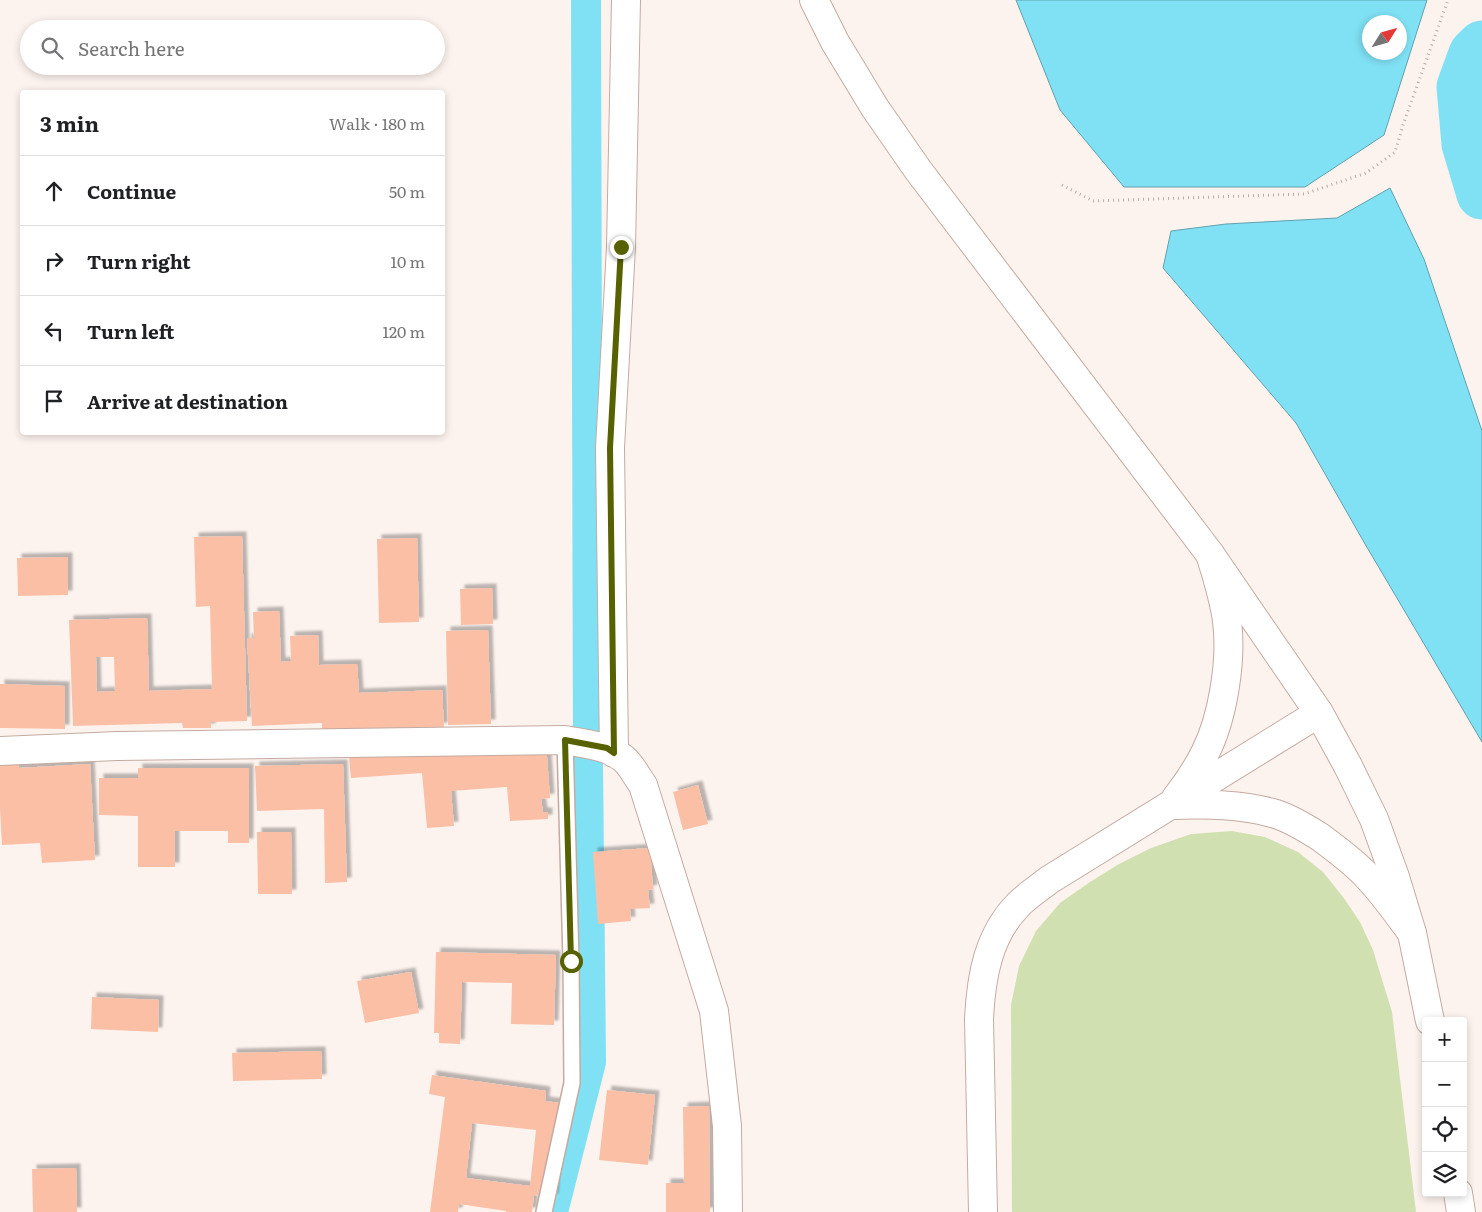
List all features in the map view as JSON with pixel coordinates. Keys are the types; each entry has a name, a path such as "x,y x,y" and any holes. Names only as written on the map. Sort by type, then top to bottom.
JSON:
{"main road":[{"path":"610,751 610,448 621,247 626,0"},
{"path":"814,0 835,42 875,108 918,170 1210,554 1319,713 1348,766 1374,820 1395,877 1412,934 1429,1017"},
{"path":"1171,805 1206,751 1225,689 1228,656 1227,622 1220,587 1210,554"},
{"path":"983,1212 980,996 983,974 989,954 997,935 1007,919 1018,905 1049,880 1319,713"},
{"path":"0,751 117,746 565,740 610,751 625,760 643,785 714,1011 727,1126 728,1212"},
{"path":"1171,805 1208,804 1245,807 1277,814 1307,828 1338,850 1365,874 1390,903 1412,934"},
{"path":"1458,1197 1460,1212"}],"lane":[{"path":"544,1212 572,1083 565,740"}],"path":[{"path":"1062,185 1093,201 1304,194 1366,173 1396,152 1404,122 1448,0"}],"green space":[{"path":"1232,831 1265,837 1298,852 1323,872 1360,922 1373,950 1392,1012 1416,1212 1012,1212 1011,1005 1019,966 1036,931 1060,903 1119,864 1151,848 1191,834"}],"water":[{"path":"1016,0 1427,0 1384,135 1305,187 1124,187 1060,110"},
{"path":"1390,188 1424,259 1482,431 1482,742 1296,423 1163,268 1171,231 1226,224 1337,218"}],"building":[{"path":"242,536 247,721 211,722 211,728 183,728 182,723 73,726 69,620 147,618 149,691 212,689 210,606 196,607 194,537","holes":["96,657 114,657 115,691 97,692"]},
{"path":"417,538 419,622 379,623 377,539"},
{"path":"68,557 68,595 18,596 17,558"},
{"path":"492,588 493,624 461,625 460,589"},
{"path":"279,611 281,662 291,661 290,636 318,635 319,665 357,664 359,693 442,690 444,727 322,732 322,723 252,726 247,638 254,638 253,612"},
{"path":"488,630 491,724 448,725 446,631"},
{"path":"0,684 65,686 65,729 0,728"},
{"path":"546,743 550,798 541,799 543,812 548,812 548,819 510,821 507,787 451,791 454,826 427,828 422,773 351,778 349,757"},
{"path":"19,760 19,768 90,764 95,860 42,863 40,843 2,845 0,761"},
{"path":"343,764 347,882 325,883 324,809 257,811 255,766"},
{"path":"138,768 249,768 249,843 228,843 228,831 175,831 175,867 138,867 138,816 99,815 99,778 138,778"},
{"path":"698,785 708,824 683,830 673,792"},
{"path":"257,832 291,832 292,894 258,894"},
{"path":"650,848 653,889 648,890 650,908 630,909 631,921 598,924 593,852"},
{"path":"436,952 556,955 554,1025 511,1024 512,983 462,982 460,1044 439,1043 439,1033 434,1033"},
{"path":"411,972 419,1013 365,1023 357,981"},
{"path":"92,997 159,1000 158,1032 91,1029"},
{"path":"321,1051 322,1079 233,1081 232,1053"},
{"path":"432,1075 546,1091 545,1101 560,1103 554,1198 534,1195 532,1212 506,1212 459,1204 458,1212 430,1212 445,1097 429,1094","holes":["472,1123 536,1130 530,1186 466,1178"]},
{"path":"607,1090 655,1095 648,1165 599,1160"},
{"path":"709,1106 710,1212 666,1212 666,1183 684,1183 683,1107"},
{"path":"76,1168 77,1212 33,1212 32,1169"}],"waterway":[{"path":"553,1212 591,1062 588,761 586,0"},
{"path":"1482,46 1474,54 1462,87 1467,144 1482,194"}],"route":[{"path":"571,961 565,740 607,748 614,753 610,448 621,247"}]}
